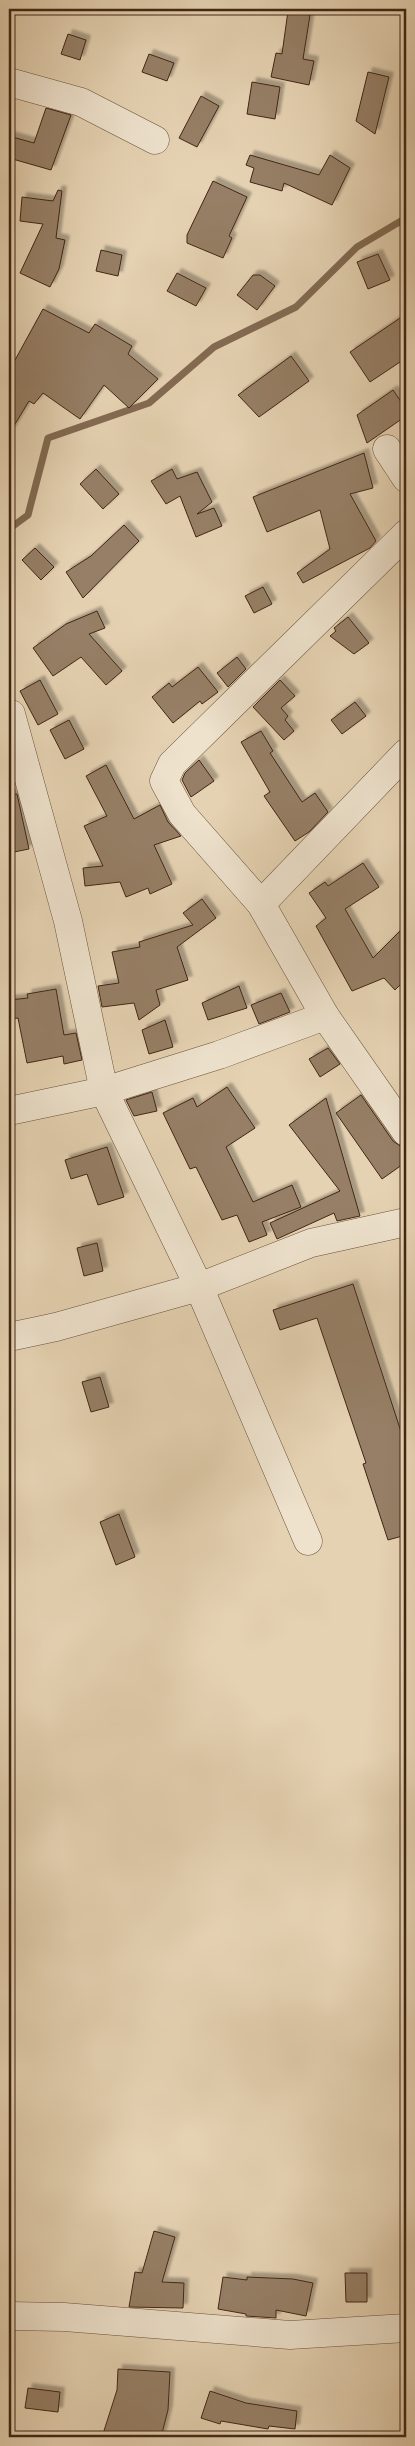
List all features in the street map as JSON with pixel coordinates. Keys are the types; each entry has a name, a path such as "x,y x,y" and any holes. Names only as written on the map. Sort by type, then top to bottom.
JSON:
{"street":[{"path":"9,82 81,102 155,140"},
{"path":"387,449 406,478"},
{"path":"406,534 172,764 164,781 182,814 261,904 325,1016 406,1132"},
{"path":"12,714 68,921 104,1091 199,1287 308,1541"},
{"path":"261,904 406,753"},
{"path":"9,1111 104,1091 219,1055 325,1016"},
{"path":"9,1338 56,1327 199,1287 311,1243 406,1222"},
{"path":"9,2316 64,2317 290,2335 406,2328"}],"building":[{"path":"288,11 310,15 303,59 314,61 309,85 271,77 276,53 282,54"},
{"path":"68,34 86,40 80,60 61,54"},
{"path":"149,54 174,63 167,81 142,72"},
{"path":"368,72 389,77 375,134 356,121"},
{"path":"252,82 280,87 275,119 247,114"},
{"path":"201,96 219,106 197,147 179,138"},
{"path":"46,108 71,115 51,170 9,158 9,136 34,143"},
{"path":"250,155 319,175 330,155 350,168 332,205 284,183 282,191 250,182 254,168 246,165"},
{"path":"213,181 247,197 229,236 232,238 223,258 187,243 187,235"},
{"path":"58,190 62,191 56,238 65,240 59,269 50,287 20,273 43,224 20,221 22,197 53,201"},
{"path":"101,250 122,255 118,276 96,271"},
{"path":"378,254 390,280 368,289 357,262"},
{"path":"177,273 206,288 196,306 167,291"},
{"path":"253,275 260,275 275,286 257,310 237,295"},
{"path":"43,309 89,333 95,324 132,346 128,354 158,379 129,408 104,385 80,419 43,393 34,404 29,401 9,434 9,371"},
{"path":"406,314 406,358 370,382 350,352"},
{"path":"291,356 309,381 259,417 238,395"},
{"path":"393,390 406,409 406,416 367,443 357,415"},
{"path":"364,453 373,488 350,494 376,541 370,548 303,583 297,573 330,549 320,510 267,532 253,497"},
{"path":"96,469 119,494 103,509 80,484"},
{"path":"172,469 177,479 197,472 212,502 197,514 214,508 222,526 196,537 180,496 166,504 151,481"},
{"path":"124,525 139,541 83,598 66,572 91,556"},
{"path":"35,548 54,567 41,580 22,560"},
{"path":"263,587 272,604 254,613 245,596"},
{"path":"97,611 105,628 89,634 122,671 106,685 81,657 53,676 33,648 66,624"},
{"path":"348,617 369,643 354,654 330,636 336,631 334,628"},
{"path":"237,657 246,669 228,687 217,673"},
{"path":"198,667 218,692 202,704 200,701 173,723 152,697 169,683 172,687"},
{"path":"40,680 58,714 38,725 20,691"},
{"path":"280,680 295,696 281,708 288,716 285,720 294,731 284,740 253,707"},
{"path":"355,702 366,716 342,734 331,720"},
{"path":"69,720 84,749 65,759 50,730"},
{"path":"261,731 273,751 270,753 302,802 315,793 328,812 309,832 295,841 264,796 270,792 241,742"},
{"path":"199,760 214,781 191,797 182,780 185,773"},
{"path":"106,765 134,819 160,805 168,822 181,836 154,845 172,884 150,894 148,888 126,897 120,882 85,886 83,868 103,866 84,826 107,816 86,776"},
{"path":"17,794 29,849 9,853 9,795"},
{"path":"363,863 379,887 345,909 373,958 406,925 406,979 395,990 384,978 352,991 316,926 326,918 309,893 325,882 328,886"},
{"path":"202,899 216,918 177,947 188,980 156,990 160,1005 139,1020 134,1003 102,1007 98,986 119,983 112,952 140,947 139,942 193,925 183,913"},
{"path":"239,986 247,1008 208,1020 202,1003"},
{"path":"56,989 64,1035 76,1033 82,1060 64,1064 63,1056 27,1063 18,1018 9,1019 9,1000 28,998 27,994"},
{"path":"281,993 290,1012 259,1024 251,1005"},
{"path":"165,1020 173,1047 149,1054 142,1030"},
{"path":"328,1048 340,1064 320,1077 309,1059"},
{"path":"227,1087 255,1128 226,1147 253,1202 292,1185 301,1207 262,1222 267,1235 249,1242 237,1215 222,1220 196,1167 190,1169 163,1113 193,1098 197,1107"},
{"path":"152,1092 157,1111 134,1116 126,1100"},
{"path":"361,1095 393,1141 406,1150 406,1162 382,1179 336,1113"},
{"path":"326,1098 360,1216 337,1221 334,1213 277,1239 270,1223 340,1191 289,1125"},
{"path":"107,1147 124,1197 98,1205 87,1174 71,1179 65,1160"},
{"path":"97,1243 103,1271 84,1276 77,1248"},
{"path":"353,1284 406,1447 406,1535 388,1540 363,1464 366,1463 317,1318 280,1330 273,1310"},
{"path":"100,1377 109,1407 91,1412 82,1382"},
{"path":"119,1514 135,1557 116,1565 100,1522"},
{"path":"154,2231 175,2237 162,2282 184,2283 183,2308 129,2307 135,2272 142,2273"},
{"path":"345,2273 367,2273 367,2302 346,2302"},
{"path":"223,2277 247,2280 247,2277 293,2279 313,2283 306,2316 276,2310 276,2318 246,2316 246,2314 218,2309"},
{"path":"118,2369 170,2372 168,2410 161,2437 102,2437 117,2390"},
{"path":"28,2388 60,2392 58,2412 25,2408"},
{"path":"210,2391 246,2403 297,2411 295,2429 269,2426 268,2429 221,2421 220,2424 201,2418"}],"waterway":[{"path":"9,529 28,515 48,438 149,403 214,347 296,307 357,247 406,218"}]}
